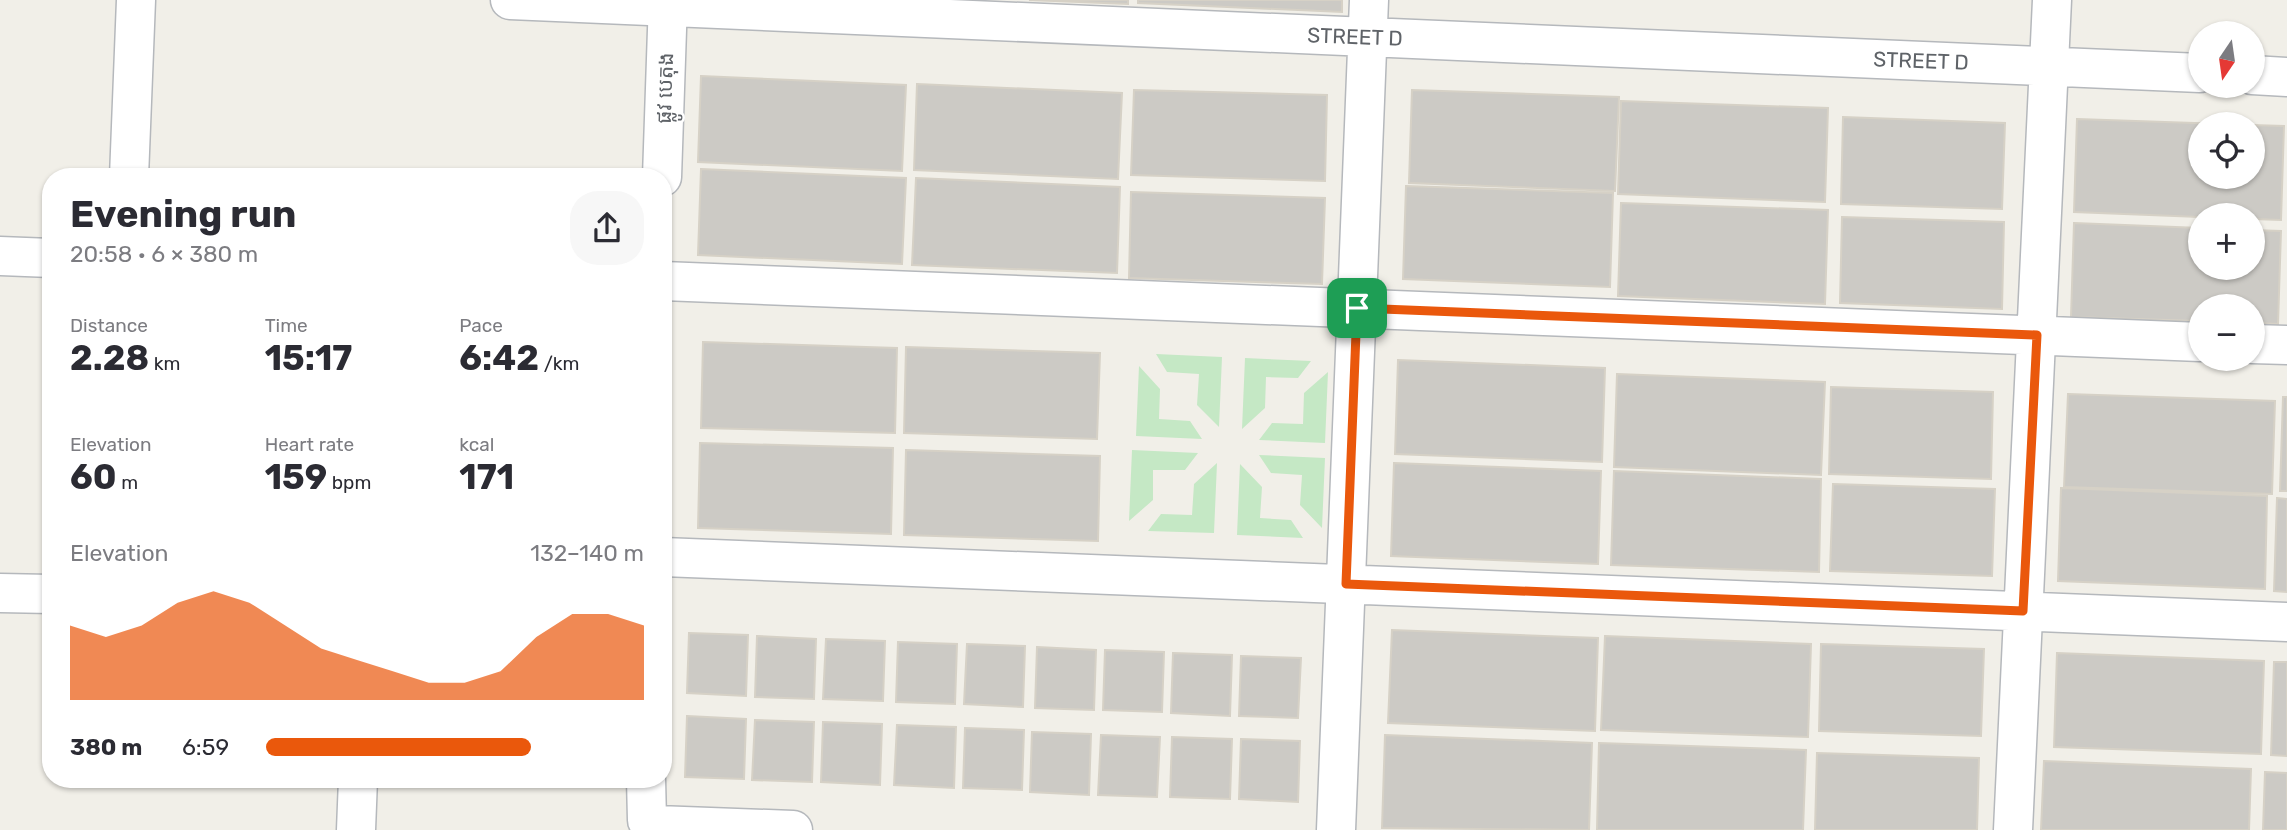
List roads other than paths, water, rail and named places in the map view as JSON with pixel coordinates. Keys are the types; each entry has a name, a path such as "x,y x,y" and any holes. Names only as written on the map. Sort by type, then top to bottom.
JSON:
{"street":[{"path":"129,168 136,0"},
{"name":"STREET D","path":"510,0 1369,19 2049,66 2188,72"},
{"path":"2013,830 2052,0"},
{"name":"ផ្លូវ បេតុង","path":"662,168 667,3"},
{"path":"1336,830 1369,19"},
{"path":"2265,76 2287,77"},
{"path":"0,256 42,258"},
{"path":"672,281 2188,341"},
{"path":"2265,344 2287,345"},
{"path":"672,557 2287,622"},
{"path":"0,593 42,594"},
{"path":"356,830 358,788"},
{"path":"646,788 647,820 657,824 793,830"}]}
